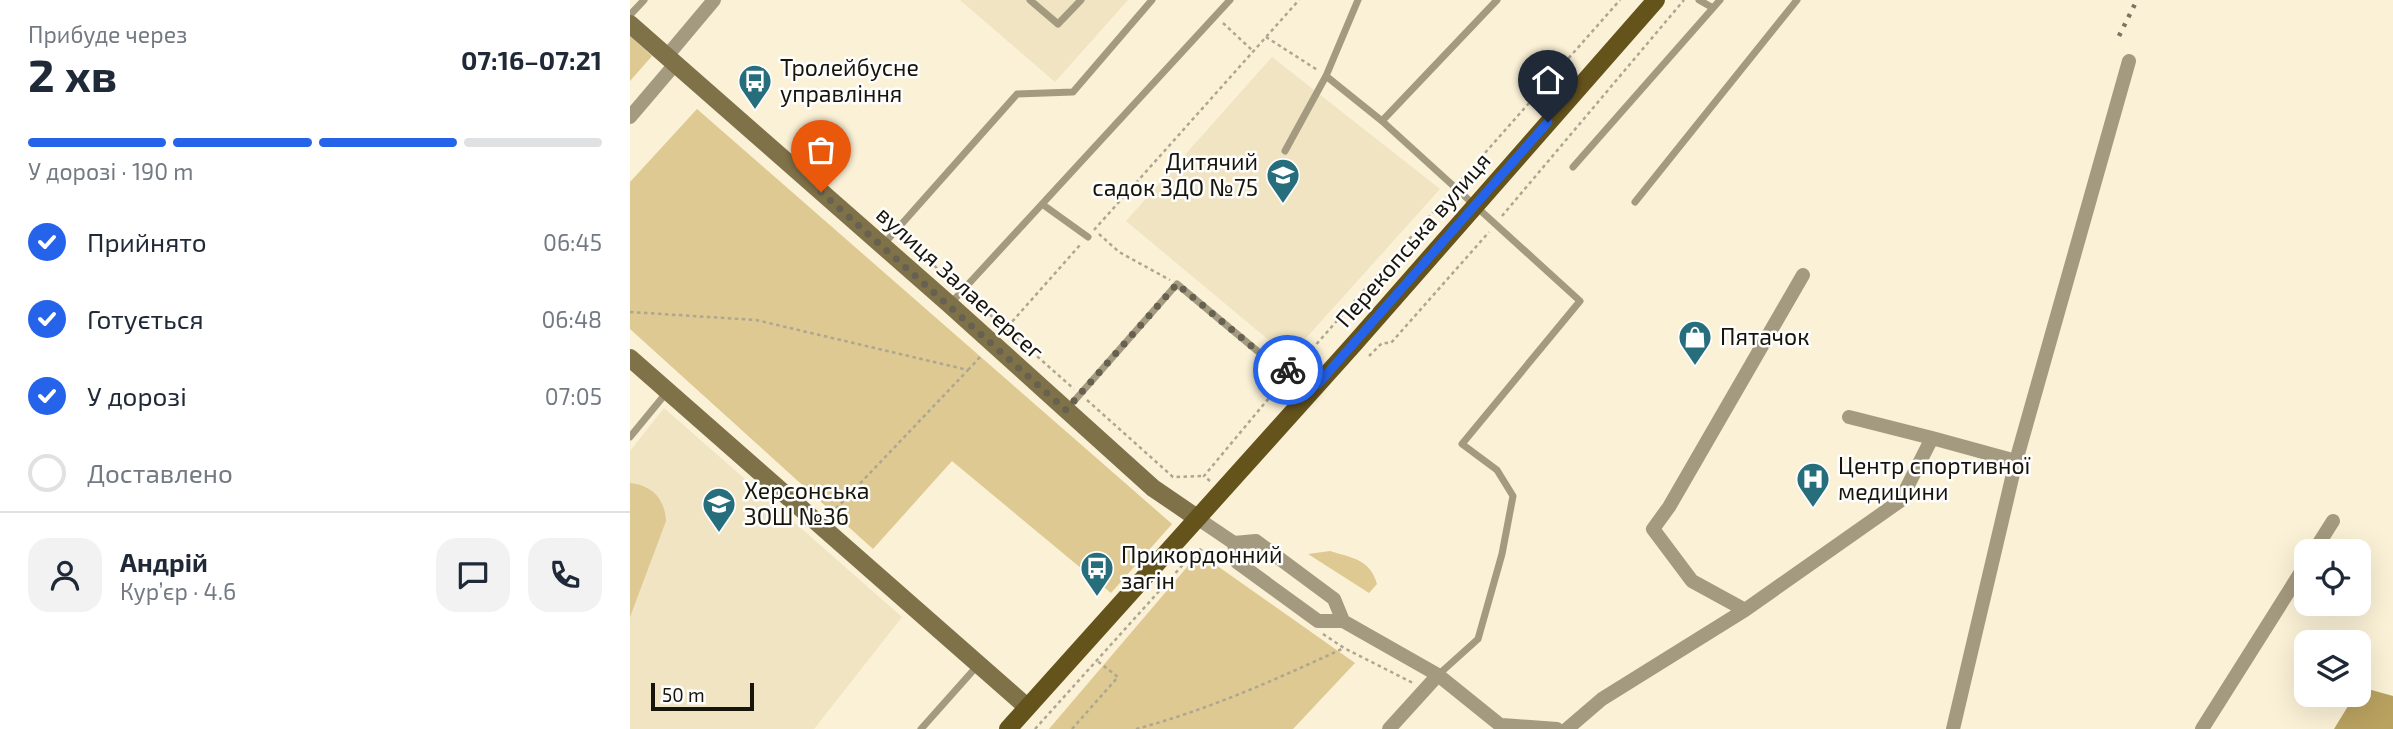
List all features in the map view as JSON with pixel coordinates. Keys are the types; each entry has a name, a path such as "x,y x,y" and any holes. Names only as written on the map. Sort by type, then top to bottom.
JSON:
{"main road":[{"name":"Перекопська вулиця","path":"1008,729 1318,384 1656,0"},
{"name":"вулиця Залаегерсег","path":"630,24 949,304 1153,488 1197,518"},
{"path":"630,358 1027,707"}],"street":[{"path":"630,117 714,0"},
{"path":"1953,729 2016,461 2129,61"},
{"path":"1745,610 1692,581 1653,529 1676,495 1803,275"},
{"path":"1849,417 2016,461"},
{"path":"1567,729 1602,699 1745,610 1900,501 1932,438"},
{"path":"1197,518 1234,543 1256,541 1334,598 1343,621"},
{"path":"2322,539 2333,521"},
{"path":"1234,543 1237,562 1318,621 1343,621 1438,675 1503,727 1557,729"},
{"path":"2202,729 2294,583"},
{"path":"1389,729 1438,675"}],"lane":[{"path":"630,15 644,0"},
{"path":"1030,0 1058,24 1081,0"},
{"path":"882,246 1017,94 1073,92 1152,0"},
{"path":"949,304 1230,0"},
{"path":"1285,151 1326,76 1358,0"},
{"path":"1382,121 1497,0"},
{"path":"1699,0 1713,8"},
{"path":"1573,167 1720,0"},
{"path":"1635,202 1797,0"},
{"path":"1326,76 1456,186 1580,301 1462,444 1497,470 1513,496 1502,554 1478,639 1438,675"},
{"path":"1042,204 1091,233"},
{"path":"1066,410 1177,284 1276,365 1318,384"},
{"path":"1260,377 1276,365"},
{"path":"630,437 668,392"},
{"path":"921,729 978,666"}],"path":[{"path":"821,524 992,345 1299,0"},
{"path":"1204,476 1292,372 1620,0"},
{"path":"1369,356 1381,343 1391,343 1684,0"},
{"path":"1215,16 1253,51"},
{"path":"1266,37 1326,76"},
{"path":"895,231 1173,477 1204,476 1211,482"},
{"path":"1091,233 1177,284"},
{"path":"630,312 756,320 968,370"},
{"path":"1035,729 1198,548"},
{"path":"1136,729 1163,722 1274,680 1344,648 1410,681 1422,691"},
{"path":"1072,729 1118,677 1096,660"},
{"path":"1156,729 1163,722"}],"shaded area":[{"path":"960,0 1128,0 1055,82"},
{"path":"630,36 652,56 630,81"},
{"name":"Дитячий садок ЗДО №75","path":"1272,57 1440,189 1289,357 1126,221"},
{"path":"697,109 1172,524 1111,593 952,461 873,549 630,329 630,182"},
{"name":"Херсонська ЗОШ №36","path":"664,408 902,617 814,729 630,729 630,451"},
{"path":"630,483 645,487 656,495 663,506 666,521 630,617"},
{"path":"1330,551 1365,564 1377,584 1369,593 1308,554"},
{"path":"1199,553 1355,663 1293,729 1049,729"},
{"path":"2371,690 2393,696 2393,729 2334,729 2347,707 2371,707"}],"railway":[{"path":"2119,36 2137,0"}],"way so far":[{"path":"821,192 1066,410 1177,284 1267,359 1288,370"}],"place":[{"name":"Тролейбусне управління","path":"755,111"},
{"name":"Дитячий садок ЗДО №75","path":"1283,205"},
{"name":"Пятачок","path":"1695,367"},
{"name":"Центр спортивної медицини","path":"1813,509"},
{"name":"Херсонська ЗОШ №36","path":"719,534"},
{"name":"Прикордонний загін","path":"1097,598"}],"route":[{"path":"1288,370 1318,384 1548,122"}]}
